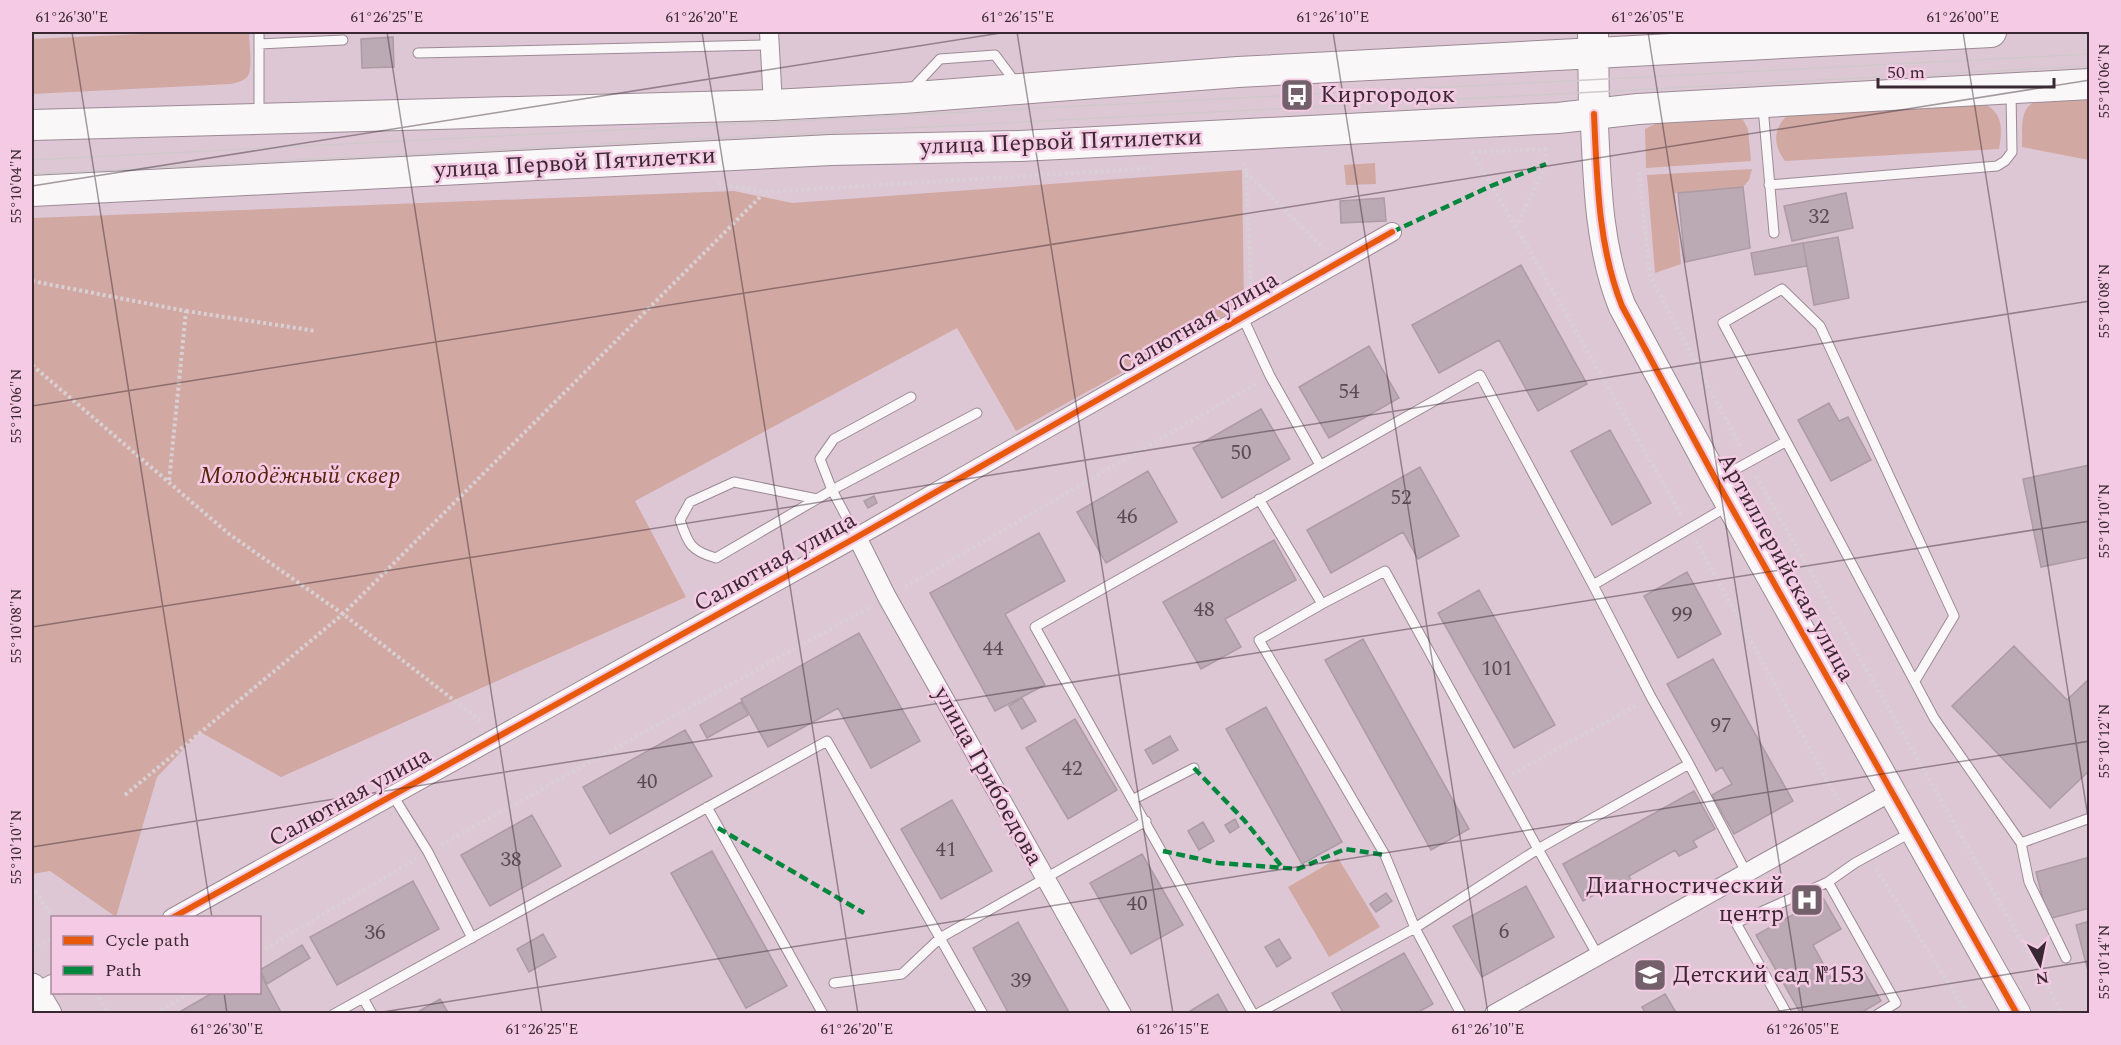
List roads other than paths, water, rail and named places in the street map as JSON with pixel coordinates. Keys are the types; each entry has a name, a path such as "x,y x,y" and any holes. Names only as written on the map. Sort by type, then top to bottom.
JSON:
{"main road":[{"name":"улица Первой Пятилетки","path":"32,125 773,105 1021,90 1593,42 1991,32"},
{"name":"Артиллерийская улица","path":"1593,42 1594,114"},
{"name":"улица Первой Пятилетки","path":"32,191 831,150 1020,147 1594,114 1763,101 2090,84"}],"street":[{"path":"769,38 773,105"},
{"name":"Артиллерийская улица","path":"1594,114 1604,238 1614,284 1633,327 1730,505 2018,1014"},
{"name":"Салютная улица","path":"176,916 857,537 1392,232"},
{"name":"улица Грибоедова","path":"857,537 887,597 1122,1014"},
{"path":"1494,1014 1891,792"}],"lane":[{"path":"259,32 260,120"},
{"path":"418,53 769,38"},
{"path":"259,44 343,40"},
{"path":"1769,185 1997,165 2005,161 2012,152 2011,88"},
{"path":"1763,101 1774,233"},
{"path":"1915,681 1954,616 1820,326 1782,289 1723,323 1934,718 2021,843 2029,882 2066,958"},
{"path":"1247,315 1270,376 1320,465"},
{"path":"1689,764 1538,849 1415,928 1255,1014 1035,627 1480,375 1651,697 1689,764 1747,873"},
{"path":"857,537 832,490 820,459 834,439 910,397"},
{"path":"817,499 734,482 690,502 680,520 687,540 699,554 716,558 817,499 832,490 977,413"},
{"path":"1716,480 1785,442"},
{"path":"1259,499 1322,604"},
{"path":"1593,585 1730,505"},
{"path":"1461,1014 1415,928 1385,855 1259,639 1385,571 1598,956"},
{"path":"334,1014 827,741 983,1014"},
{"path":"1134,799 1194,768"},
{"path":"392,794 428,852 472,938"},
{"path":"707,807 823,1014"},
{"path":"2021,843 2090,818"},
{"path":"834,983 902,974 940,938 1146,821"},
{"path":"1787,1014 1736,923 1828,882 1914,831"},
{"path":"1828,882 1896,1003 1878,1014"},
{"path":"363,998 372,1014"}],"tram line":[{"path":"32,160 2090,54"},
{"path":"32,174 2090,66"}],"place":[{"name":"Киргородок","path":"1297,95"},
{"name":"Диагностический центр","path":"1807,900"},
{"name":"Детский сад №153","path":"1650,975"}],"park label":[{"name":"Молодёжный сквер","path":"300,476"}]}
